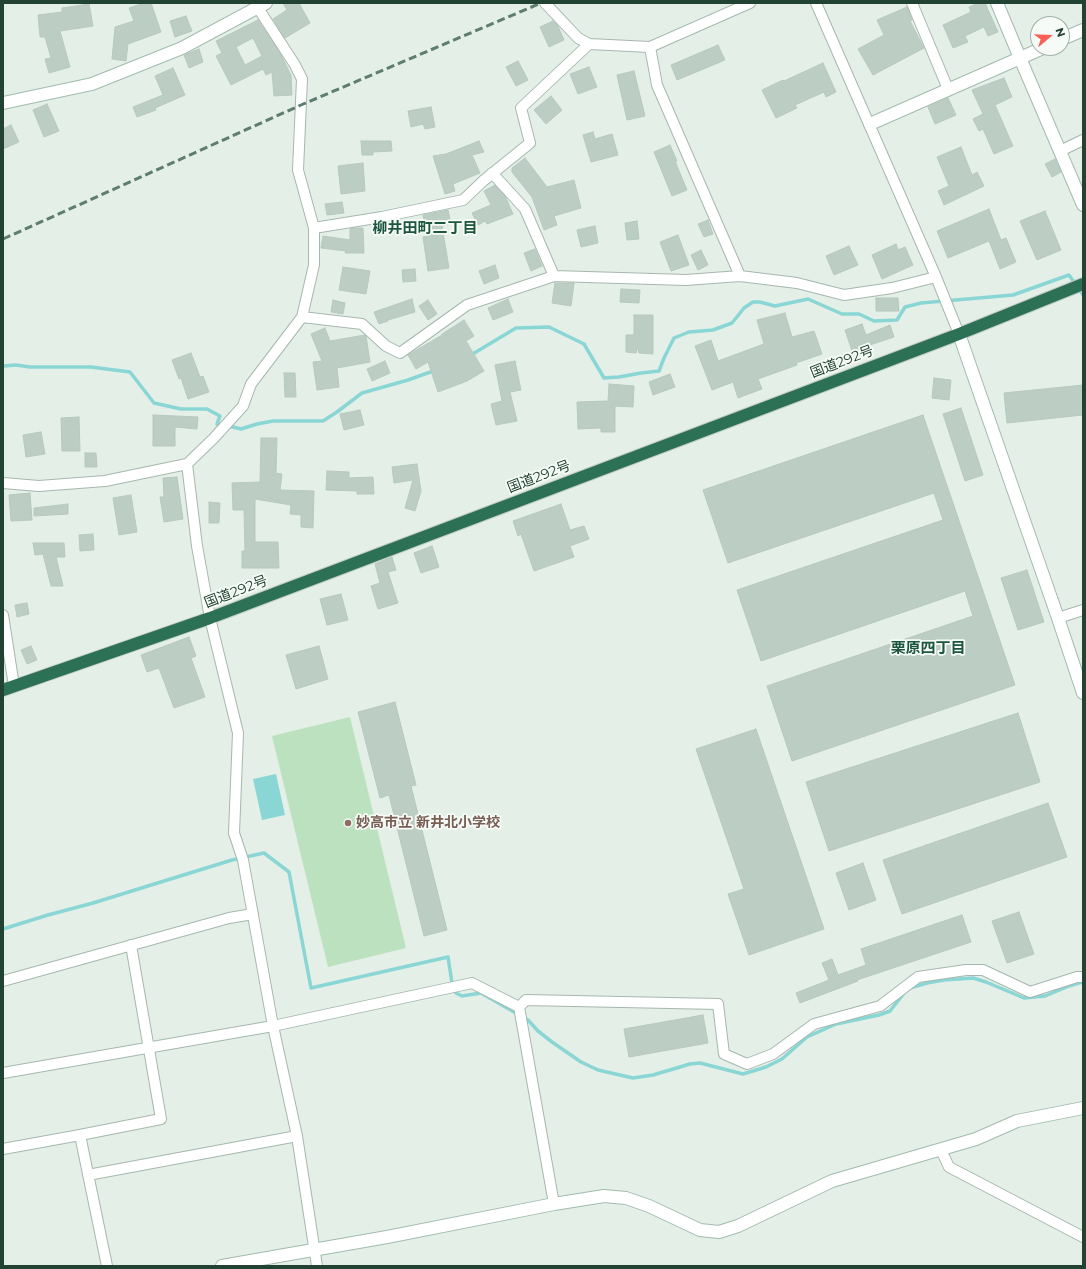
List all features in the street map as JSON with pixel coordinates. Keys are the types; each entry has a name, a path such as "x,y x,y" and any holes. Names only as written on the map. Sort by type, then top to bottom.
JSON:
{"highway":[{"name":"国道292号","path":"9,688 210,618 959,334 1083,284"}],"street":[{"path":"545,3 578,38 589,44 650,47 750,3"},
{"path":"816,3 870,124 959,334 1083,693"},
{"path":"912,3 948,89"},
{"path":"998,3 1083,204"},
{"path":"3,103 92,84 182,48 260,5 296,65 302,79 298,170 314,228 314,265 302,317 251,384 243,406 221,431 187,464 105,481 38,486 3,483"},
{"path":"1070,36 1083,30"},
{"path":"314,228 382,217 463,200 530,143 521,108 589,44"},
{"path":"650,47 657,85 740,276"},
{"path":"870,124 1030,53"},
{"path":"1060,150 1083,140"},
{"path":"492,174 524,209 554,276"},
{"path":"302,317 362,324 386,346 400,353 466,305 554,276 686,280 740,276 797,283 844,295 892,288 936,277"},
{"path":"187,464 197,546 210,618 238,733 234,833 243,860 273,1026 297,1136 316,1266"},
{"path":"1058,618 1083,610"},
{"path":"3,615 9,688"},
{"path":"3,981 229,918 253,914"},
{"path":"3,1149 161,1119 130,945"},
{"path":"519,1007 526,1000 718,1004 724,1054 747,1064 773,1054 814,1024 880,1006 918,977 966,970 983,970 1030,992 1077,977 1083,977"},
{"path":"3,1073 148,1049 273,1026 472,983 519,1007"},
{"path":"519,1007 554,1204"},
{"path":"222,1266 387,1237 554,1204 604,1196 626,1198 649,1206 700,1230 719,1232 738,1226 832,1181 976,1139 1017,1121 1083,1108"},
{"path":"80,1135 107,1266"},
{"path":"88,1175 297,1136"},
{"path":"941,1150 949,1167 1083,1237"}],"green space":[{"path":"350,717 406,948 328,967 272,736"}],"water":[{"path":"276,774 285,815 262,820 253,779"}],"building":[{"path":"144,3 151,3 161,32 128,44 126,61 112,59 115,27 134,21 129,8"},
{"path":"283,3 299,3 310,23 285,38 273,19 287,10"},
{"path":"979,3 985,3 998,32 988,36 984,27 965,36 968,42 953,48 943,25 971,12 969,7"},
{"path":"89,4 93,26 60,31 70,67 49,73 45,59 51,58 45,37 40,37 38,15 62,12 62,8"},
{"path":"907,7 912,20 910,21 924,48 873,75 858,49 884,35 877,20"},
{"path":"186,16 192,31 175,37 170,21"},
{"path":"258,20 281,55 291,75 292,95 274,96 272,72 266,75 263,69 231,85 216,56 222,53 216,41","holes":["253,38 262,56 245,65 236,47"]},
{"path":"553,21 558,26 564,40 549,47 540,27"},
{"path":"718,45 725,60 677,80 671,65"},
{"path":"199,49 203,62 189,68 184,55"},
{"path":"518,61 528,80 516,86 506,67"},
{"path":"823,63 836,92 826,97 824,92 795,105 797,108 776,118 762,90"},
{"path":"589,67 597,87 578,94 570,74"},
{"path":"173,68 185,95 155,108 156,110 137,117 133,107 163,95 155,76"},
{"path":"634,71 645,116 627,120 617,75"},
{"path":"1004,78 1012,97 995,105 1013,146 994,154 983,129 979,131 973,119 983,114 972,90"},
{"path":"551,96 562,110 546,124 534,110"},
{"path":"948,98 956,115 935,124 928,107"},
{"path":"47,104 59,131 44,137 33,110"},
{"path":"431,107 435,127 425,129 423,124 411,127 408,111"},
{"path":"11,125 19,142 3,149 3,129"},
{"path":"593,132 595,139 612,134 618,155 591,162 583,135"},
{"path":"361,141 391,141 392,151 373,152 373,155 362,155"},
{"path":"479,141 484,152 472,155 480,173 453,184 455,191 445,194 433,156 446,154"},
{"path":"670,145 687,190 672,196 654,152"},
{"path":"961,147 972,175 977,172 984,186 944,205 938,191 949,186 937,157"},
{"path":"525,158 547,187 574,180 581,208 554,216 557,225 544,230 532,197 512,172 512,168"},
{"path":"1055,159 1061,172 1052,177 1045,164"},
{"path":"363,163 365,191 341,194 338,166"},
{"path":"495,185 505,196 513,214 487,224 485,221 478,225 472,213 491,205 484,191"},
{"path":"342,202 344,213 327,215 325,204"},
{"path":"989,209 1001,240 1006,238 1016,262 1000,269 989,241 948,258 937,231"},
{"path":"448,210 451,224 442,226 449,268 428,271 423,237 427,236 423,215"},
{"path":"1045,211 1061,250 1037,260 1020,221"},
{"path":"708,220 713,234 704,237 698,224"},
{"path":"637,221 639,239 627,240 625,223"},
{"path":"595,226 598,243 581,247 577,230"},
{"path":"363,228 364,253 345,253 346,251 321,248 323,236 350,240 350,229"},
{"path":"678,235 689,265 671,271 660,242"},
{"path":"896,244 898,250 905,247 913,265 882,279 872,255"},
{"path":"849,246 858,265 834,275 826,256"},
{"path":"535,249 542,266 531,271 524,253"},
{"path":"701,250 708,265 698,270 691,255"},
{"path":"495,265 499,278 484,284 479,271"},
{"path":"343,267 370,271 366,294 339,290"},
{"path":"415,269 416,281 403,282 402,270"},
{"path":"555,283 574,283 571,306 552,303"},
{"path":"621,289 640,290 639,303 620,302"},
{"path":"876,298 898,298 899,311 876,311"},
{"path":"412,299 415,312 379,324 374,312"},
{"path":"508,299 513,312 493,320 488,308"},
{"path":"333,300 345,303 343,314 331,312"},
{"path":"428,300 437,314 428,320 419,306"},
{"path":"785,313 792,337 814,331 822,354 758,379 762,389 738,398 733,382 712,390 695,346 711,340 718,361 764,344 757,320"},
{"path":"634,315 653,315 653,354 639,353 637,347 636,353 626,352 626,335 634,335"},
{"path":"464,320 474,336 466,341 484,371 467,381 438,392 428,362 416,369 408,355"},
{"path":"862,324 866,335 890,325 894,337 852,351 845,330"},
{"path":"325,328 330,341 365,335 370,362 337,368 339,387 317,390 313,362 322,361 311,334"},
{"path":"191,353 200,377 203,376 209,392 188,399 181,378 179,379 172,360"},
{"path":"385,361 390,373 372,381 367,369"},
{"path":"515,361 521,390 510,392 517,421 496,425 491,404 502,401 495,365"},
{"path":"284,373 295,373 296,397 285,397"},
{"path":"670,374 675,387 653,395 649,382"},
{"path":"934,378 951,380 949,400 932,398"},
{"path":"609,384 634,386 633,407 615,406 615,432 601,432 601,428 578,429 577,402 608,401"},
{"path":"1083,385 1083,415 1007,423 1004,393"},
{"path":"961,408 983,475 965,481 943,414"},
{"path":"360,410 364,425 344,430 340,414"},
{"path":"153,415 198,417 197,429 175,427 175,446 153,446"},
{"path":"923,415 1015,685 792,761 767,686 973,616 965,591 761,661 737,590 943,520 934,493 728,563 703,490"},
{"path":"79,417 80,451 62,451 61,418"},
{"path":"41,432 45,454 26,457 23,435"},
{"path":"261,438 277,438 276,473 282,474 280,490 314,491 313,528 301,527 301,515 290,514 291,505 255,499 255,542 278,542 279,568 242,568 242,551 245,551 244,510 233,510 232,483 260,482"},
{"path":"85,453 96,453 97,467 85,467"},
{"path":"417,464 421,491 415,511 405,508 413,480 394,483 392,467"},
{"path":"327,471 349,472 349,478 373,477 374,494 357,494 357,491 326,490"},
{"path":"177,477 183,519 164,522 160,497 164,497 163,478"},
{"path":"30,493 32,520 11,521 9,495"},
{"path":"131,495 137,532 119,535 113,498"},
{"path":"209,502 220,503 219,523 209,523"},
{"path":"68,504 68,514 34,516 34,508"},
{"path":"561,504 570,530 584,526 589,539 570,546 574,557 534,571 521,534 518,536 513,521"},
{"path":"93,534 94,550 80,551 79,535"},
{"path":"33,543 64,543 65,557 56,557 63,586 51,586 43,554 35,555"},
{"path":"432,546 439,567 421,573 414,553"},
{"path":"392,557 396,570 388,572 398,603 378,609 371,586 380,583 375,564"},
{"path":"1027,570 1044,622 1018,630 1001,578"},
{"path":"341,594 348,620 327,625 320,599"},
{"path":"27,603 29,614 17,617 15,605"},
{"path":"189,637 196,656 191,658 205,697 174,708 159,668 147,672 141,655"},
{"path":"31,646 37,660 27,664 21,650"},
{"path":"319,646 328,679 296,689 286,655"},
{"path":"395,702 416,785 411,786 447,930 424,936 389,795 380,798 358,712"},
{"path":"1018,713 1040,782 829,851 806,782"},
{"path":"756,729 824,929 749,955 728,894 744,889 696,749"},
{"path":"1048,803 1067,857 902,914 883,860"},
{"path":"863,863 876,900 849,910 836,873"},
{"path":"1019,912 1034,954 1007,963 992,921"},
{"path":"962,915 971,942 857,980 858,981 800,1003 796,993 829,980 822,963 832,959 838,975 866,965 861,949"},
{"path":"703,1015 708,1043 629,1057 624,1029"}],"waterway":[{"path":"471,355 516,328 549,327 584,344 604,378 619,377 659,371 674,338 689,332 713,330 732,323 744,308 753,302 760,302 775,306 808,299 842,314 859,314 874,321 897,320 905,307 921,303 1013,295 1069,275 1083,295"},
{"path":"3,366 91,367 130,372 154,403 181,409 207,409 220,416 217,424 241,429 273,421 323,421 362,393 408,380 436,370"},
{"path":"3,929 232,860 264,853 289,872 311,988 448,957 452,983 456,993 462,996 481,993 528,1020 538,1031 581,1062 598,1070 633,1078 653,1075 690,1064 700,1063 743,1074 766,1067 782,1059 807,1037 836,1024 879,1015 890,1011 905,992"},
{"path":"910,988 944,980 973,978 1024,998 1045,996 1082,982"}],"railway":[{"path":"3,239 301,105 541,3"}],"place":[{"name":"妙高市立 新井北小学校","path":"348,823"}],"district":[{"name":"柳井田町二丁目","path":"425,229"},
{"name":"栗原四丁目","path":"928,649"}]}
